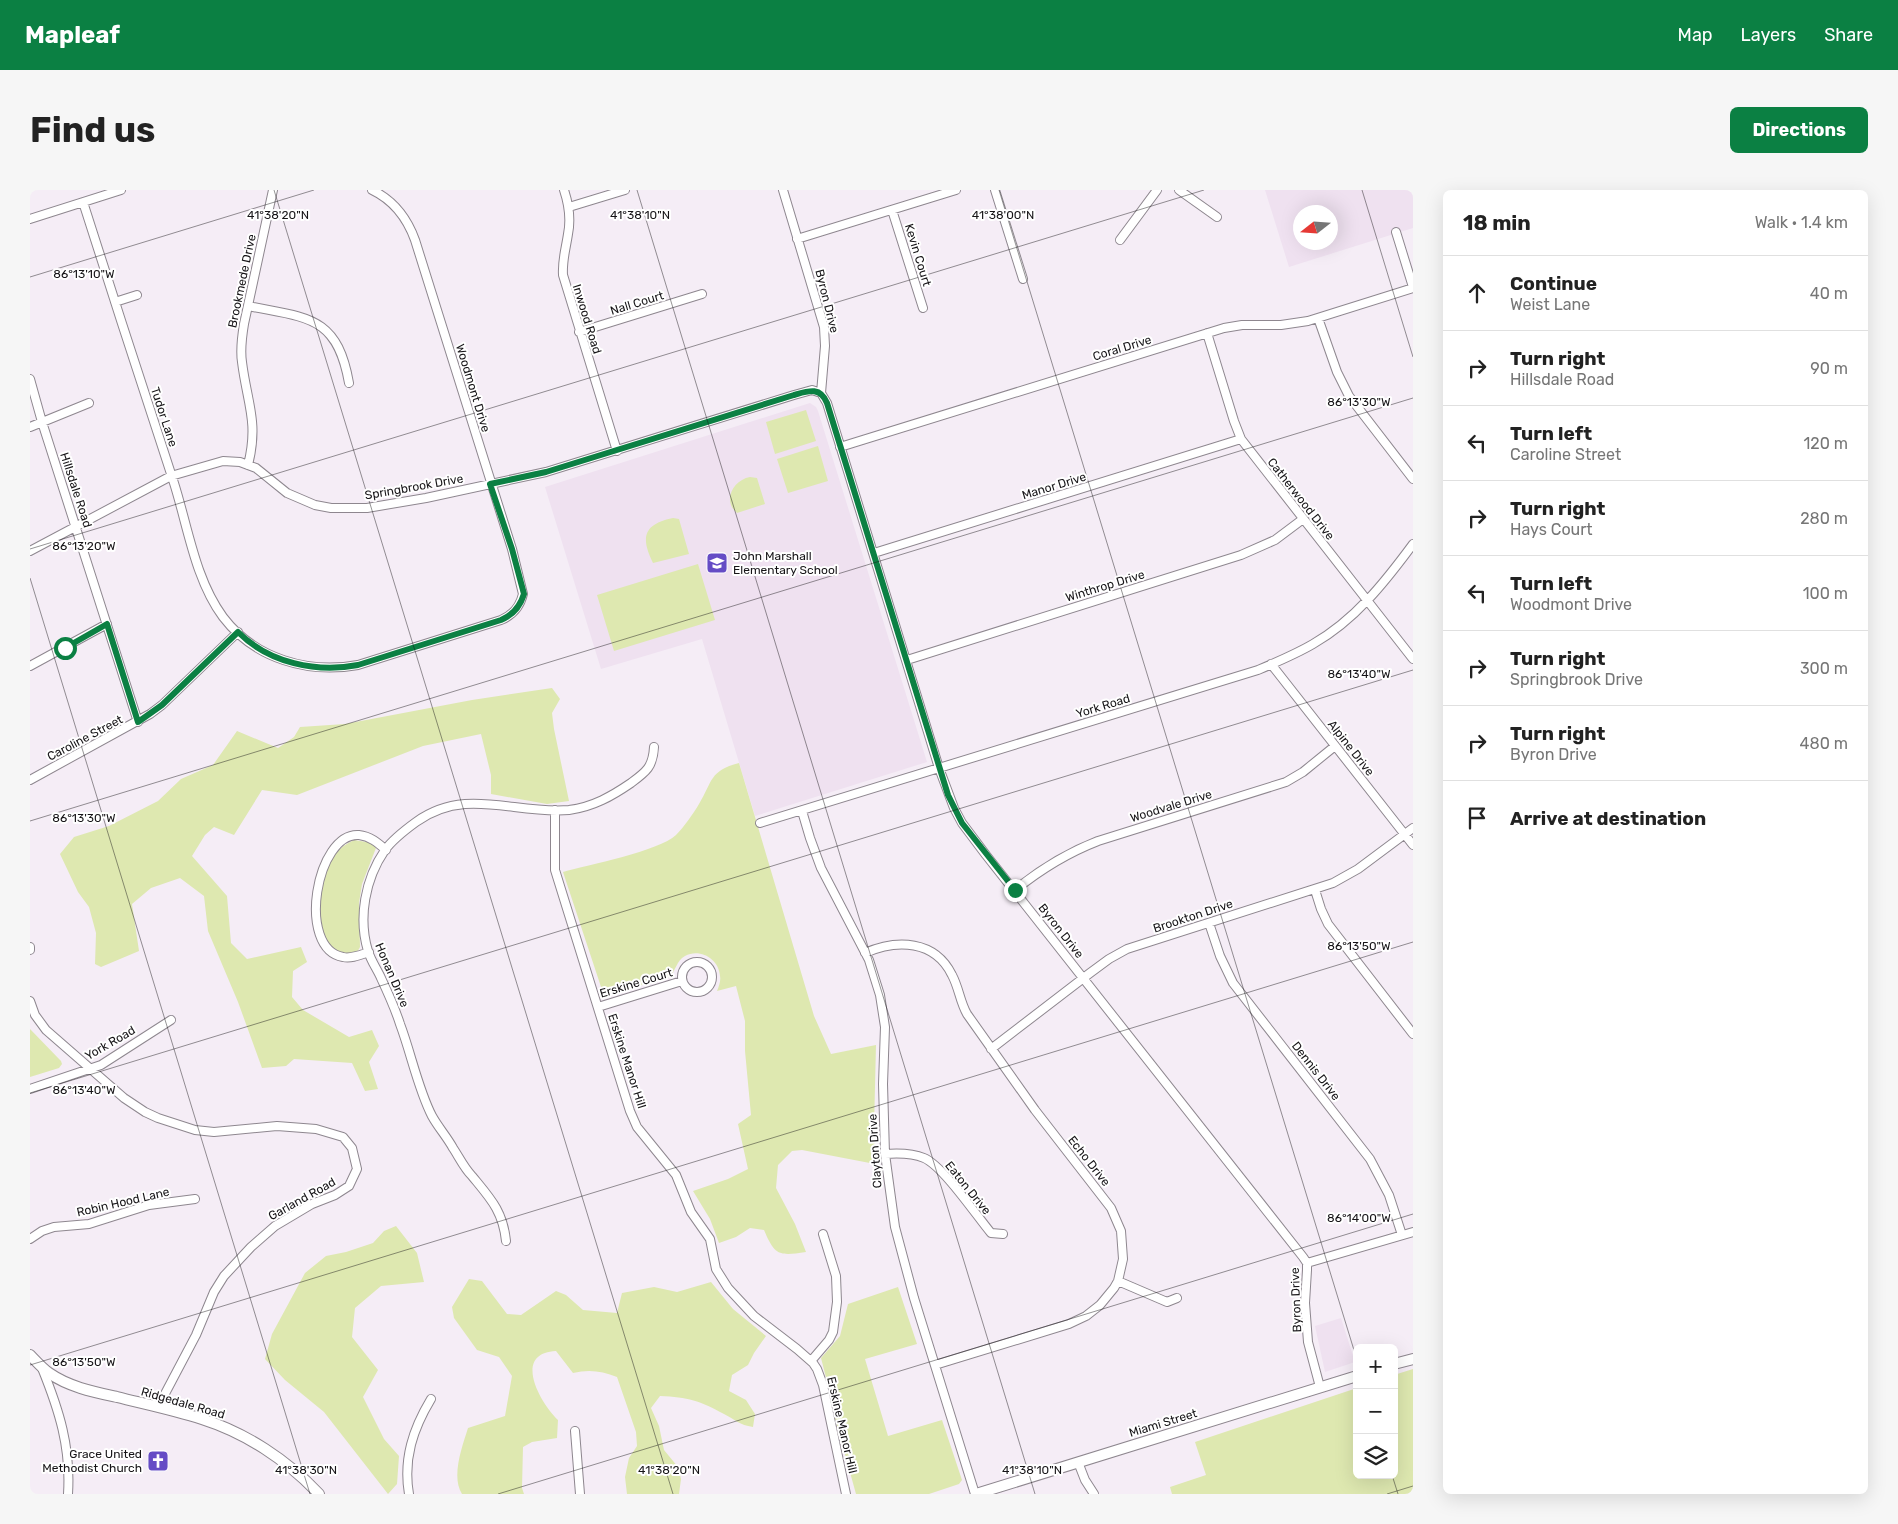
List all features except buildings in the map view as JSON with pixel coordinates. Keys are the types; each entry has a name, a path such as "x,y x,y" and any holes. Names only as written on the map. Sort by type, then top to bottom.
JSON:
{"street":[{"path":"30,219 121,190"},
{"name":"Brookmede Drive","path":"248,465 254,428 242,360 241,342 273,190"},
{"name":"Woodmont Drive","path":"372,190 391,203 411,229 523,588 524,594 518,608"},
{"name":"Inwood Road","path":"564,190 569,207 569,224 563,275 617,451"},
{"path":"569,207 626,190"},
{"name":"Byron Drive","path":"782,190 824,327 825,346 821,393 827,403 939,768 954,808 962,823 1307,1263 1305,1303 1307,1327 1310,1351 1320,1387"},
{"path":"797,239 956,190"},
{"path":"995,190 1023,279"},
{"path":"1120,240 1157,190"},
{"path":"1179,190 1217,218"},
{"name":"Tudor Lane","path":"83,202 208,590 224,617 238,632 260,649 285,661 313,667 338,668 358,665 501,620 509,617 518,608"},
{"name":"Kevin Court","path":"892,210 923,308"},
{"path":"1396,232 1413,288"},
{"name":"Coral Drive","path":"840,447 1207,333 1242,325 1286,325 1318,318 1413,288"},
{"name":"Nall Court","path":"579,332 702,294"},
{"path":"115,302 137,295"},
{"path":"248,306 300,316 313,321 325,329 340,348 346,365 349,383"},
{"path":"1318,318 1337,372 1349,396 1413,479"},
{"name":"Catherwood Drive","path":"1207,333 1234,421 1242,439 1413,659"},
{"name":"Hillsdale Road","path":"30,379 75,527 138,722"},
{"name":"Springbrook Drive","path":"30,551 172,476 223,461 240,462 248,465 264,473 293,497 315,505 331,508 367,508 546,472 794,395 812,390 821,393"},
{"path":"30,427 89,403"},
{"name":"Manor Drive","path":"874,553 1242,439"},
{"name":"Winthrop Drive","path":"906,660 1246,554 1275,540 1303,519"},
{"name":"York Road","path":"760,823 1240,676 1271,664 1326,636 1367,601 1386,580 1413,544"},
{"path":"30,666 107,624"},
{"name":"Caroline Street","path":"30,780 138,722 162,705 238,632"},
{"name":"Alpine Drive","path":"1271,664 1413,846"},
{"name":"Woodvale Drive","path":"1015,890 1047,866 1077,849 1286,782 1303,772 1335,746"},
{"name":"Honan Drive","path":"506,1241 502,1219 491,1200 471,1176 432,1116 414,1069 399,1020 369,952 364,928 365,902 373,873 386,850 405,830 424,816 435,811 458,804 481,803 555,810 575,809 596,803 617,793 648,768 653,761 654,747"},
{"name":"Erskine Manor Hill","path":"555,810 555,870 630,1111 637,1127 676,1175 691,1212 710,1239 716,1268 722,1279 739,1301 754,1316 811,1361 817,1369 846,1494"},
{"name":"Clayton Drive","path":"802,811 821,868 865,953 876,982 885,1027 883,1092 885,1154 889,1188 903,1261 975,1494"},
{"name":"Brookton Drive","path":"991,1049 1109,959 1128,949 1333,883 1358,869 1413,828"},
{"path":"369,952 351,958 344,958 328,950 318,932 317,895 328,860 338,844 345,839 358,835 368,837 386,850"},
{"path":"1315,890 1328,924 1413,1034"},
{"name":"Dennis Drive","path":"1209,923 1220,956 1234,983 1363,1149 1377,1170 1389,1195 1402,1235"},
{"name":"Echo Drive","path":"865,953 887,945 904,943 921,948 934,955 948,967 962,1005 991,1049 1111,1208 1118,1220 1123,1239 1123,1259 1118,1280 1100,1305 1078,1320 935,1365"},
{"path":"691,962 706,965 712,973 710,983 703,990 692,991 682,981 683,970 691,962"},
{"name":"Erskine Court","path":"598,1007 682,981"},
{"name":"Garland Road","path":"30,1001 39,1022 90,1069 131,1103 145,1112 171,1123 195,1130 214,1132 277,1126 327,1131 343,1137 352,1148 356,1163 355,1176 344,1190 299,1211 274,1226 224,1276 214,1292 196,1335 158,1407"},
{"name":"York Road","path":"30,1089 101,1065 171,1020"},
{"name":"Eaton Drive","path":"885,1154 914,1155 930,1161 944,1175 991,1233 1003,1234"},
{"name":"Robin Hood Lane","path":"30,1239 42,1231 54,1227 89,1224 149,1205 195,1199"},
{"path":"1307,1263 1413,1232"},
{"path":"811,1361 829,1340 833,1332 837,1302 835,1270 823,1234"},
{"path":"1118,1280 1167,1302 1177,1298"},
{"name":"Ridgedale Road","path":"30,1355 42,1367 65,1382 87,1390 203,1419 248,1439 286,1464 319,1494"},
{"path":"1398,1363 1413,1359"},
{"path":"42,1367 51,1388 66,1441 69,1468 68,1494"},
{"name":"Miami Street","path":"975,1494 1353,1377"},
{"path":"409,1494 407,1468 409,1452 420,1418 431,1400"},
{"path":"575,1431 580,1494"},
{"path":"1078,1462 1085,1480 1094,1494"}],"shaded area":[{"path":"1265,190 1413,190 1413,228 1289,267"},
{"name":"John Marshall Elementary School","path":"810,403 818,411 927,762 755,816 702,639 601,669 545,487"},
{"path":"1341,1318 1353,1356 1353,1363 1325,1372 1315,1326"}],"green space":[{"path":"806,410 816,441 775,454 766,422"},
{"path":"818,446 828,481 788,493 777,459"},
{"path":"750,477 757,478 765,504 737,513 730,503 730,497 734,487 739,482"},
{"path":"673,518 679,519 689,554 653,563 647,546 647,533 656,524"},
{"path":"698,564 715,620 614,651 597,595"},
{"path":"552,688 560,699 552,713 569,801 547,804 491,794 491,775 481,734 423,746 297,795 262,790 234,835 214,827 205,835 192,856 227,896 231,943 247,959 301,947 307,962 293,971 292,997 303,1010 349,1037 372,1030 379,1046 369,1062 378,1089 365,1091 352,1063 294,1059 286,1066 262,1068 238,1002 208,931 204,896 180,878 151,888 132,904 139,951 101,967 95,964 96,933 89,907 78,892 60,854 74,837 109,826 158,801 181,779 213,765 237,731 278,748 294,737 300,727 345,724 472,700"},
{"path":"739,763 814,1016 831,1054 876,1045 875,1164 802,1150 792,1151 778,1165 776,1188 795,1224 806,1252 790,1254 784,1254 775,1249 764,1230 750,1228 736,1237 719,1243 710,1219 693,1191 728,1179 748,1169 738,1124 751,1115 745,1051 745,1021 736,986 717,991 720,984 719,970 712,960 697,953 682,958 669,977 604,996 563,872 639,852 667,841 676,835 688,820 717,773"},
{"path":"354,840 373,843 376,848 362,884 359,903 360,947 354,953 344,954 334,949 327,942 323,933 320,921 321,896 326,872 334,855 346,844"},
{"path":"30,1029 61,1061 62,1064 59,1068 30,1077"},
{"path":"396,1226 417,1253 424,1282 381,1286 355,1308 352,1337 378,1370 363,1397 384,1439 399,1456 397,1484 388,1494 324,1412 285,1380 265,1359 272,1334 305,1273 326,1256 373,1243 384,1231"},
{"path":"469,1279 482,1281 507,1314 521,1315 556,1291 566,1295 583,1310 617,1313 622,1293 654,1287 677,1292 711,1282 733,1309 766,1336 748,1365 732,1375 729,1391 746,1400 755,1414 753,1427 741,1424 701,1403 678,1397 660,1396 651,1408 659,1426 664,1450 678,1467 681,1479 679,1494 627,1494 625,1477 629,1458 637,1446 636,1432 617,1377 595,1371 573,1373 556,1351 543,1354 535,1360 533,1369 538,1391 558,1420 557,1438 532,1442 523,1447 522,1488 524,1494 462,1494 457,1479 457,1471 468,1428 505,1416 512,1376 499,1357 477,1350 454,1318 452,1307"},
{"path":"898,1287 917,1344 865,1359 888,1436 942,1420 962,1480 959,1484 929,1494 856,1494 835,1418 835,1402 830,1393 821,1358 840,1336 848,1304"},
{"path":"1413,1369 1413,1494 1172,1494 1170,1487 1206,1475 1195,1442 1353,1389 1353,1479 1398,1479 1398,1374"}],"place":[{"name":"John Marshall Elementary School","path":"717,563"},
{"name":"Grace United Methodist Church","path":"158,1461"}],"route":[{"path":"65,648 107,624 138,722 162,705 238,632 247,641 278,658 303,666 338,668 358,665 404,652 501,620 514,613 524,594 512,549 490,484 546,472 794,395 812,390 817,391 826,399 948,795 970,835 1015,890"}]}
